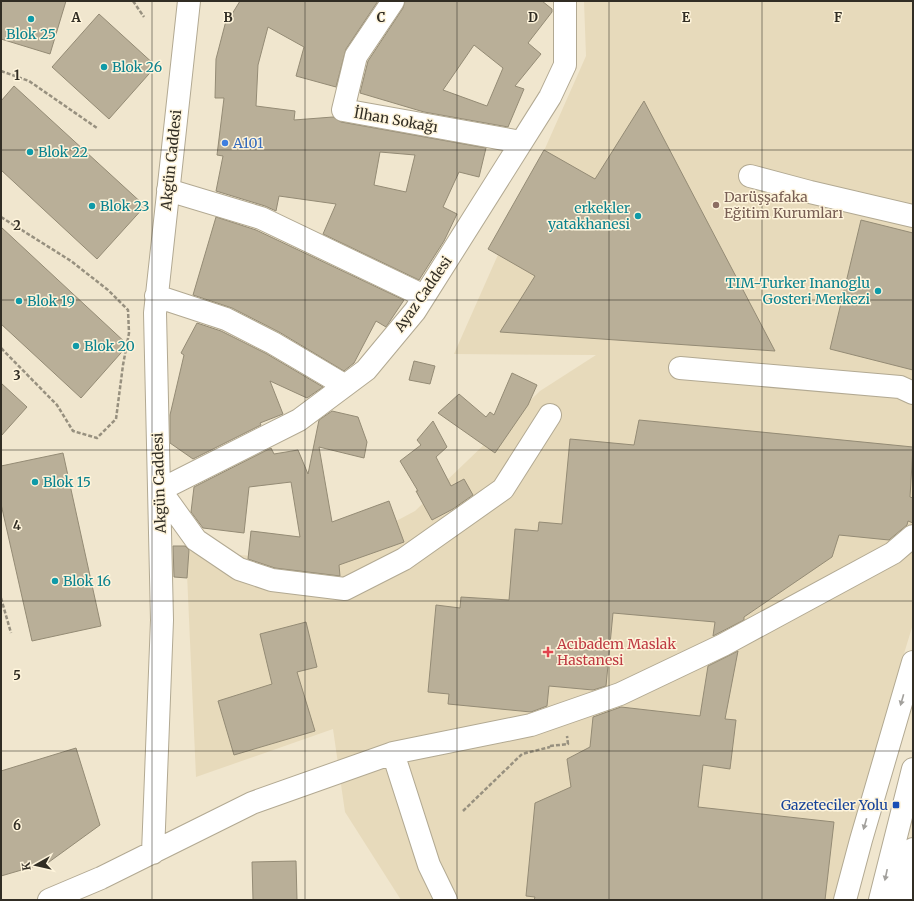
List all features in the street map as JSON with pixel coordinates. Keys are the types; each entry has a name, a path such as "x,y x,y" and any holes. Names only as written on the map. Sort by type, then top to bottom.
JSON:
{"street":[{"name":"Akgün Caddesi","path":"153,853 162,620 155,313 189,1"},
{"name":"İlhan Sokağı","path":"393,1 356,56 343,110 522,142"},
{"name":"Ayaz Caddesi","path":"160,490 299,420 366,370 415,311 550,97 566,65 565,1"},
{"path":"750,176 810,192 913,216"},
{"path":"168,190 262,218 424,296"},
{"path":"156,296 226,319 273,343 344,385"},
{"path":"680,368 900,387 913,393"},
{"path":"160,490 196,540 239,569 272,580 345,589 404,559 503,490 550,415"},
{"path":"49,900 102,878 252,803 393,753 531,725 620,694 723,645 852,576 893,553 913,536"},
{"path":"845,900 913,662"},
{"path":"393,753 429,865 446,900"},
{"path":"880,900 913,769"},
{"path":"902,900 913,849"}],"path":[{"path":"133,1 144,17"},
{"path":"1,71 29,81 96,128"},
{"path":"1,217 71,260 108,290 128,310 129,333 116,419 97,438 73,431 57,405 1,348"},
{"path":"1,598 11,633"},
{"path":"463,811 522,754 568,744 567,734 563,735"},
{"path":"549,742 550,747"}],"shaded area":[{"name":"Acıbadem Maslak Hastanesi","path":"584,1 913,1 913,624 896,680 848,900 401,900 345,812 333,729 196,777 186,551 321,561 415,511 540,391 596,355 454,354 586,56"}],"building":[{"name":"Blok 25","path":"1,1 66,1 50,54 1,39"},
{"path":"240,1 378,1 346,49 336,87 296,76 304,47 268,27 258,65 256,106 295,111 294,120 333,117 341,122 486,148 479,177 459,172 443,207 457,214 444,241 419,280 323,234 336,204 279,196 276,211 265,206 216,191 223,156 217,155 224,98 215,98 216,59 228,13 232,14","holes":["380,152 415,155 406,192 374,185"]},
{"path":"405,1 542,1 552,9 552,12 528,43 541,54 515,86 524,89 508,127 424,112 360,93 368,61 403,8","holes":["474,45 503,68 487,106 443,90"]},
{"name":"Blok 26","path":"99,14 156,66 109,119 52,67"},
{"path":"14,86 145,206 97,259 1,170 1,101"},
{"name":"erkekler yatakhanesi","path":"644,101 775,351 500,332 535,276 488,249 544,150 595,179"},
{"path":"216,217 256,230 404,300 386,327 376,321 354,363 344,371 279,332 232,308 193,295"},
{"name":"TIM-Turker Inanoglu Gosteri Merkezi","path":"861,220 913,233 913,370 830,349"},
{"path":"1,227 128,345 81,398 1,324"},
{"path":"197,323 221,331 267,354 323,387 307,398 270,381 283,414 260,423 261,425 193,459 170,443 170,415 184,355 181,353"},
{"path":"414,361 435,366 430,384 409,380"},
{"path":"512,373 537,385 528,405 495,453 438,413 459,394 486,417 490,412 494,415"},
{"path":"1,383 27,407 1,436"},
{"path":"332,411 358,417 367,442 364,458 319,447 332,522 389,501 404,542 339,565 340,576 275,568 248,559 251,531 300,537 291,482 249,487 244,533 203,528 191,512 194,487 271,448 274,454 298,450 308,474 319,420"},
{"path":"639,420 913,447 910,497 913,498 913,523 908,521 907,525 889,540 839,535 832,557 744,617 744,620 713,636 715,622 613,613 606,686 593,690 549,686 547,706 531,712 448,704 449,694 428,692 436,605 460,608 461,597 509,600 515,529 538,531 539,522 562,524 570,439 634,445"},
{"path":"433,421 447,447 436,457 451,486 464,479 473,495 453,509 432,520 416,491 418,491 400,461 421,445 417,440"},
{"path":"63,453 101,626 32,641 1,504 1,466"},
{"path":"173,546 185,546 189,550 187,578 174,577"},
{"path":"306,622 317,667 297,672 315,731 234,755 218,701 272,684 260,634"},
{"path":"738,651 725,719 736,720 730,769 703,765 698,807 834,822 825,900 534,900 535,897 526,896 535,803 571,787 567,759 590,747 593,717 621,707 700,716 708,666"},
{"path":"76,748 100,825 49,862 1,876 1,771"},
{"path":"296,861 297,900 253,900 252,862"}],"place":[{"name":"Blok 25","path":"31,19"},
{"name":"Blok 26","path":"104,67"},
{"name":"A101","path":"225,143"},
{"name":"Blok 22","path":"30,152"},
{"name":"Darüşşafaka Eğitim Kurumları","path":"716,205"},
{"name":"Blok 23","path":"92,206"},
{"name":"erkekler yatakhanesi","path":"638,216"},
{"name":"TIM-Turker Inanoglu Gosteri Merkezi","path":"878,291"},
{"name":"Blok 19","path":"19,301"},
{"name":"Blok 20","path":"76,346"},
{"name":"Blok 15","path":"35,482"},
{"name":"Blok 16","path":"55,581"},
{"name":"Acıbadem Maslak Hastanesi","path":"548,652"},
{"name":"Gazeteciler Yolu","path":"896,805"}]}
